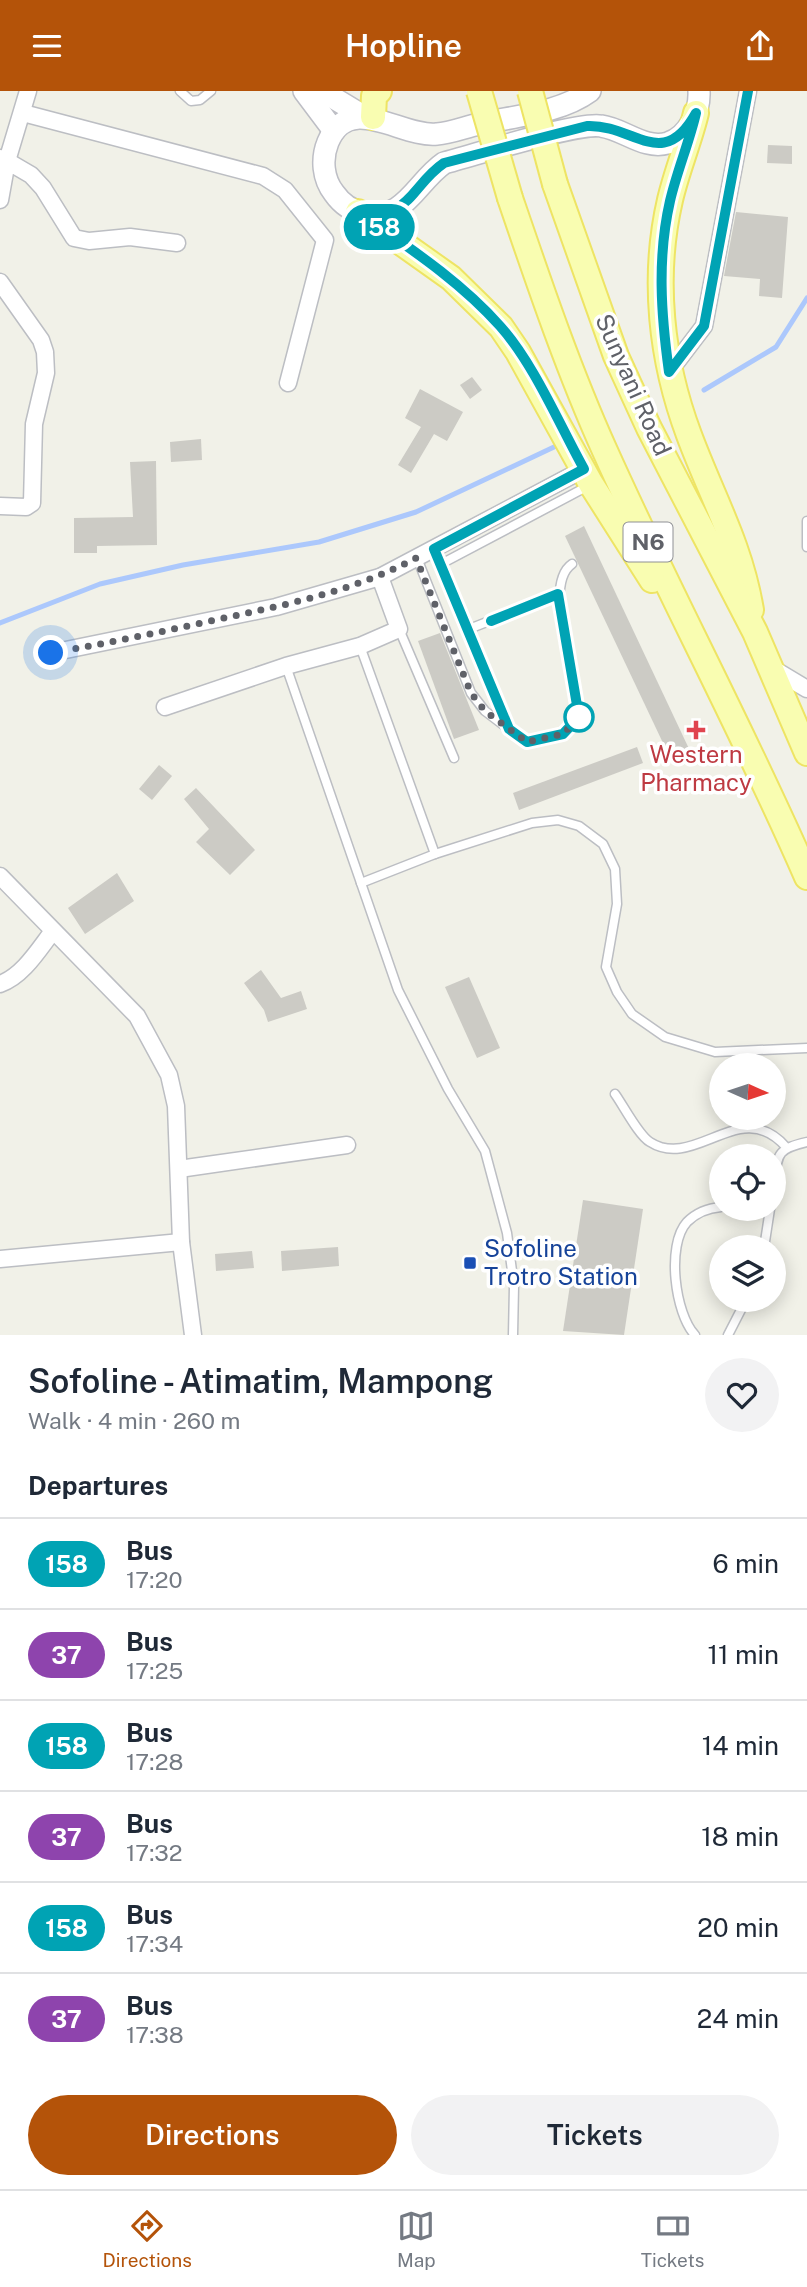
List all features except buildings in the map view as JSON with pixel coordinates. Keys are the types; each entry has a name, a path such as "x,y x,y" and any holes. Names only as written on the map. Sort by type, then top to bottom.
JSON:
{"main road":[{"path":"369,117 374,96 379,91"},
{"name":"N6","path":"479,91 510,198 566,360 605,451 773,798 807,877"},
{"name":"Sunyani Road","path":"530,91 555,184 616,356 649,428 755,632 769,667"},
{"path":"698,102 671,198 662,254 660,281 669,372 689,435 738,549 755,632"},
{"path":"358,212 451,278 501,327 518,352 587,477 710,670"},
{"name":"N6","path":"769,667 807,753"}],"street":[{"path":"0,200 4,160 23,113 28,91"},
{"path":"304,91 334,131"},
{"path":"322,91 369,117 415,132 438,134 566,104 590,91"},
{"path":"669,372 704,326 748,91"},
{"path":"369,117 346,122 334,131 324,153 326,178 338,199 358,212 378,215 404,205 434,170 444,163 587,126 601,126 657,144 671,142 687,130 698,102"},
{"path":"23,113 263,176 285,190 325,240 288,383"},
{"path":"4,160 31,175 43,188 74,238 89,241 130,237 177,243"},
{"path":"0,282 41,340 46,364 34,424 32,503 26,507 0,506"},
{"path":"51,653 276,607 380,577 587,477"},
{"path":"165,707 286,666 360,646 399,629 380,577"},
{"path":"769,667 807,689"},
{"path":"0,876 137,1016 169,1075 176,1106 181,1242 193,1335"},
{"path":"0,984 8,981 29,962 53,931"},
{"path":"179,1169 347,1145"},
{"path":"0,1259 181,1242"}],"lane":[{"path":"180,91 191,101 200,100 211,91"},
{"path":"441,564 587,477"},
{"path":"807,520 807,547"},
{"path":"434,549 509,729"},
{"path":"416,558 471,693 485,711 527,742 540,742 563,734 579,717 558,594 560,579 572,564"},
{"path":"469,629 558,594"},
{"path":"399,629 454,758"},
{"path":"360,646 435,854"},
{"path":"286,666 398,990 448,1090 485,1151 507,1233 514,1286 513,1335"},
{"path":"361,883 435,854 532,823 558,820 579,825 603,844 615,869 617,904 607,967 617,992 632,1014 665,1037 715,1052 807,1048"},
{"path":"615,1094 649,1142 669,1149 743,1128 763,1129 782,1144"},
{"path":"786,1147 807,1142"},
{"path":"695,1335 680,1309 676,1276 677,1240 687,1222 709,1208"},
{"path":"728,1335 740,1312"}],"waterway":[{"path":"704,390 776,347 807,298"},
{"path":"0,623 100,584 183,565 319,542 416,512 554,447"}],"bus line":[{"name":"158","path":"491,621 558,594 570,672 578,695 579,717 563,734 540,742 527,742 514,736 509,729 434,549 584,469 501,327 451,278 358,212 378,215 394,211 404,205 434,170 444,163 587,126 601,126 643,142 671,142 687,130 696,113 671,198 662,254 660,281 669,372 701,332 706,320 748,91"}],"place":[{"name":"Western Pharmacy","path":"696,730"},
{"name":"Sofoline Trotro Station","path":"470,1263"}],"route":[{"path":"51,653 118,642 319,596 380,577 416,558 471,693 485,711 514,736 527,742 540,742 563,734 579,717"}]}
